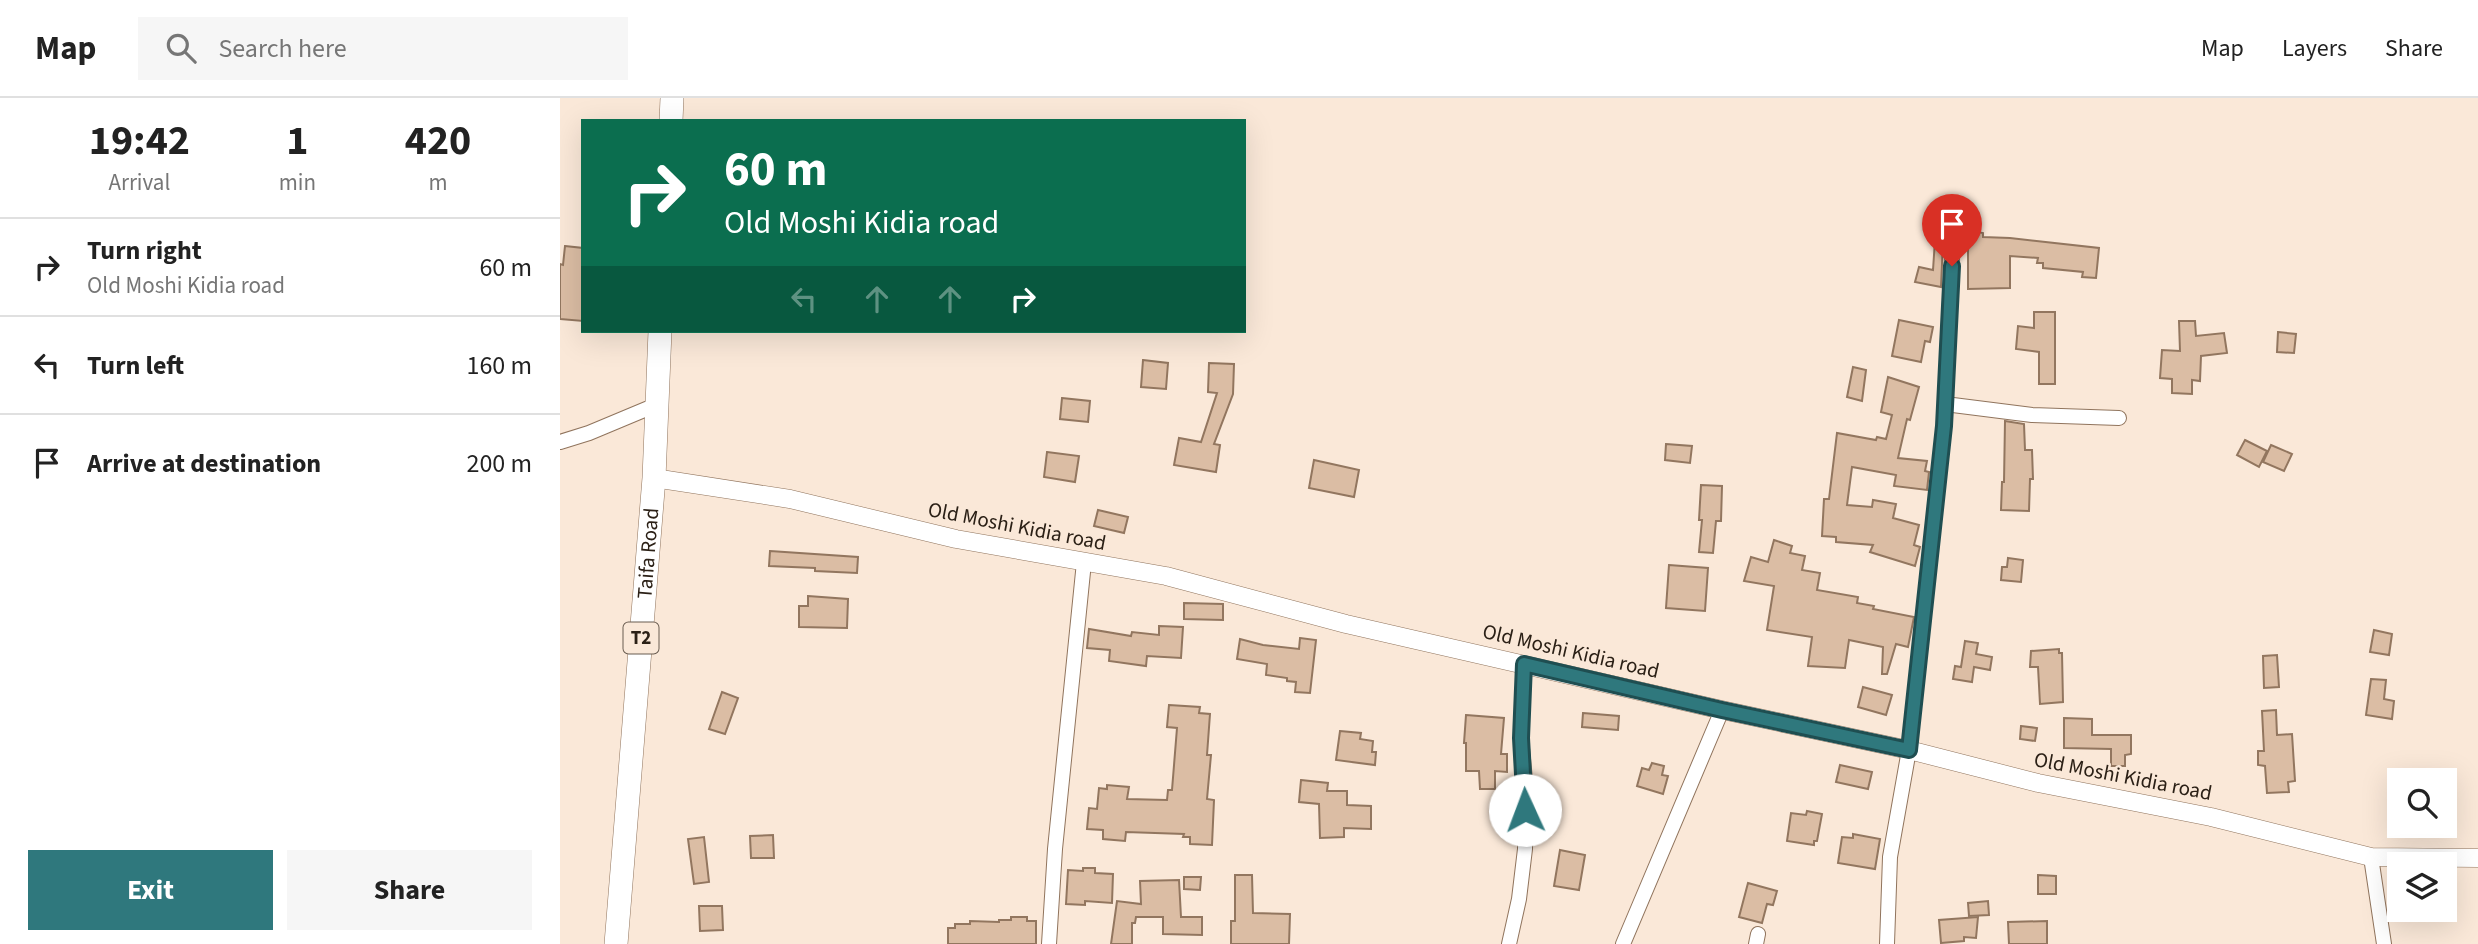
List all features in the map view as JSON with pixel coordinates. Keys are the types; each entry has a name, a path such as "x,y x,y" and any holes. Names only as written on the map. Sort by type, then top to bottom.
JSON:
{"highway":[{"path":"671,119 672,98"},
{"name":"Taifa Road","path":"616,944 654,478 660,333"}],"street":[{"path":"1887,944 1890,857 1909,750 1945,404 1953,238"},
{"path":"1945,404 2032,415 2119,418"},
{"path":"560,442 656,405"},
{"name":"Old Moshi Kidia road","path":"654,478 790,499 956,539 1166,576 1346,624 1909,750 2038,783 2211,817 2371,857 2478,858"},
{"path":"1049,944 1055,849 1084,562"},
{"path":"1509,944 1519,899 1525,849 1526,790 1521,738 1524,664"},
{"path":"1623,944 1722,710"},
{"path":"2371,857 2385,944"}],"building":[{"path":"1968,230 1983,233 1983,237 2099,248 2096,278 2082,277 2083,272 2043,268 2043,263 2037,263 2038,258 2010,256 2010,288 1968,289"},
{"path":"1935,240 1943,241 1941,287 1915,282 1919,267 1933,270"},
{"path":"565,246 581,248 581,321 560,319 560,264 563,265"},
{"path":"2034,312 2055,312 2055,384 2039,384 2039,352 2016,349 2018,326 2034,328"},
{"path":"1899,320 1933,327 1930,342 1925,341 1921,362 1892,356"},
{"path":"2179,321 2195,321 2196,336 2224,333 2227,353 2201,356 2200,381 2192,380 2192,394 2172,393 2172,379 2160,378 2162,350 2180,351"},
{"path":"2278,332 2296,334 2294,353 2277,352"},
{"path":"1143,360 1168,363 1166,389 1141,387"},
{"path":"1209,363 1234,364 1233,394 1214,444 1220,445 1216,472 1174,465 1179,438 1201,442 1217,393 1208,392"},
{"path":"1853,367 1866,370 1862,401 1847,397"},
{"path":"1888,377 1919,387 1910,420 1907,419 1898,458 1927,461 1927,490 1894,486 1896,475 1852,467 1847,505 1872,507 1873,500 1896,504 1893,518 1919,525 1914,545 1920,547 1915,566 1870,552 1873,545 1836,542 1836,537 1822,536 1824,499 1829,499 1837,433 1876,440 1877,437 1886,439 1892,415 1881,412"},
{"path":"1062,398 1090,401 1088,422 1060,419"},
{"path":"2005,421 2024,424 2025,450 2032,450 2033,479 2030,479 2029,511 2001,510"},
{"path":"2245,440 2267,451 2259,467 2237,455"},
{"path":"1666,444 1692,446 1690,463 1665,460"},
{"path":"2271,445 2292,454 2284,471 2263,462"},
{"path":"1047,452 1079,456 1075,482 1044,477"},
{"path":"1314,460 1359,470 1354,497 1309,488"},
{"path":"1701,485 1722,486 1721,521 1716,521 1713,553 1699,552"},
{"path":"1098,510 1128,517 1124,533 1094,526"},
{"path":"1774,540 1792,546 1790,553 1805,556 1802,570 1820,573 1817,590 1858,597 1857,603 1874,606 1873,609 1914,617 1908,647 1896,644 1887,674 1882,674 1883,647 1849,640 1845,668 1808,666 1812,637 1767,630 1774,586 1744,581 1751,557 1768,562"},
{"path":"770,551 858,557 857,573 769,566"},
{"path":"2008,558 2023,560 2021,582 2001,580 2002,567 2007,567"},
{"path":"1669,565 1708,568 1705,611 1666,608"},
{"path":"808,596 848,599 847,628 799,627 799,606 808,606"},
{"path":"1184,603 1223,604 1223,620 1184,619"},
{"path":"1159,626 1183,627 1181,658 1147,656 1146,666 1109,661 1110,650 1087,648 1089,629 1131,636 1132,632 1159,635"},
{"path":"2374,630 2392,634 2389,655 2370,652"},
{"path":"1300,638 1316,640 1310,693 1295,692 1296,682 1287,681 1287,678 1266,675 1267,664 1237,659 1240,639 1299,649"},
{"path":"1965,641 1978,643 1976,654 1992,657 1990,670 1974,667 1972,682 1953,679 1955,666 1961,667"},
{"path":"2059,649 2059,653 2062,653 2063,702 2040,704 2038,667 2030,667 2031,651"},
{"path":"2277,655 2279,687 2264,688 2263,656"},
{"path":"2371,679 2386,680 2384,699 2394,701 2392,719 2366,715"},
{"path":"1863,687 1892,695 1886,715 1858,707"},
{"path":"722,692 738,698 725,734 709,729"},
{"path":"1169,705 1200,707 1199,713 1210,714 1207,755 1211,755 1207,799 1214,800 1212,845 1190,844 1190,837 1183,837 1184,834 1126,832 1125,841 1103,839 1103,830 1087,829 1089,808 1097,809 1099,788 1107,789 1107,785 1129,787 1127,799 1167,800 1168,790 1172,790 1177,728 1167,727"},
{"path":"2276,710 2277,735 2292,734 2295,781 2288,782 2289,792 2267,793 2265,766 2258,765 2258,751 2264,751 2262,711"},
{"path":"1583,713 1619,716 1618,730 1582,727"},
{"path":"1466,715 1504,718 1501,754 1507,754 1507,772 1495,771 1495,789 1480,789 1479,771 1466,771"},
{"path":"2064,718 2092,719 2092,735 2131,735 2131,754 2125,755 2125,766 2111,766 2111,749 2064,748"},
{"path":"2021,726 2037,728 2035,741 2020,739"},
{"path":"1340,731 1361,733 1360,739 1373,741 1375,765 1336,760"},
{"path":"1652,763 1664,766 1662,775 1668,776 1663,794 1637,786 1642,768 1649,770"},
{"path":"1840,765 1872,772 1868,789 1836,782"},
{"path":"1301,780 1328,783 1327,791 1347,791 1347,805 1371,806 1371,829 1344,828 1344,837 1320,838 1319,804 1299,802"},
{"path":"1807,811 1822,814 1817,841 1814,841 1814,845 1787,841 1791,813 1806,815"},
{"path":"1853,834 1880,839 1875,869 1838,863 1842,837 1853,838"},
{"path":"773,835 774,858 751,858 750,836"},
{"path":"704,837 709,882 694,884 688,839"},
{"path":"1560,850 1585,855 1579,890 1554,886"},
{"path":"1083,868 1095,868 1095,873 1113,874 1112,903 1085,901 1085,905 1066,904 1068,870 1083,871"},
{"path":"1235,875 1252,875 1253,913 1290,914 1289,944 1231,944 1231,921 1235,921"},
{"path":"2038,875 2056,876 2056,894 2038,894"},
{"path":"1184,877 1201,877 1200,890 1184,889"},
{"path":"1179,880 1181,917 1202,917 1202,935 1163,934 1163,917 1136,917 1135,923 1132,923 1132,944 1111,944 1117,901 1141,904 1140,881"},
{"path":"1748,883 1777,891 1773,905 1767,904 1762,923 1739,917"},
{"path":"1988,901 1989,915 1969,916 1968,903"},
{"path":"699,906 722,906 723,930 700,931"},
{"path":"1011,917 1027,917 1027,921 1036,921 1036,944 948,944 948,928 955,928 955,924 970,924 970,921 999,922 1011,920"},
{"path":"1978,917 1976,938 1964,937 1964,941 1941,943 1939,920"},
{"path":"2047,921 2047,944 2009,944 2008,922"}],"route":[{"path":"1525,810 1526,790 1521,738 1524,664 1909,750 1944,426 1952,266"}]}
